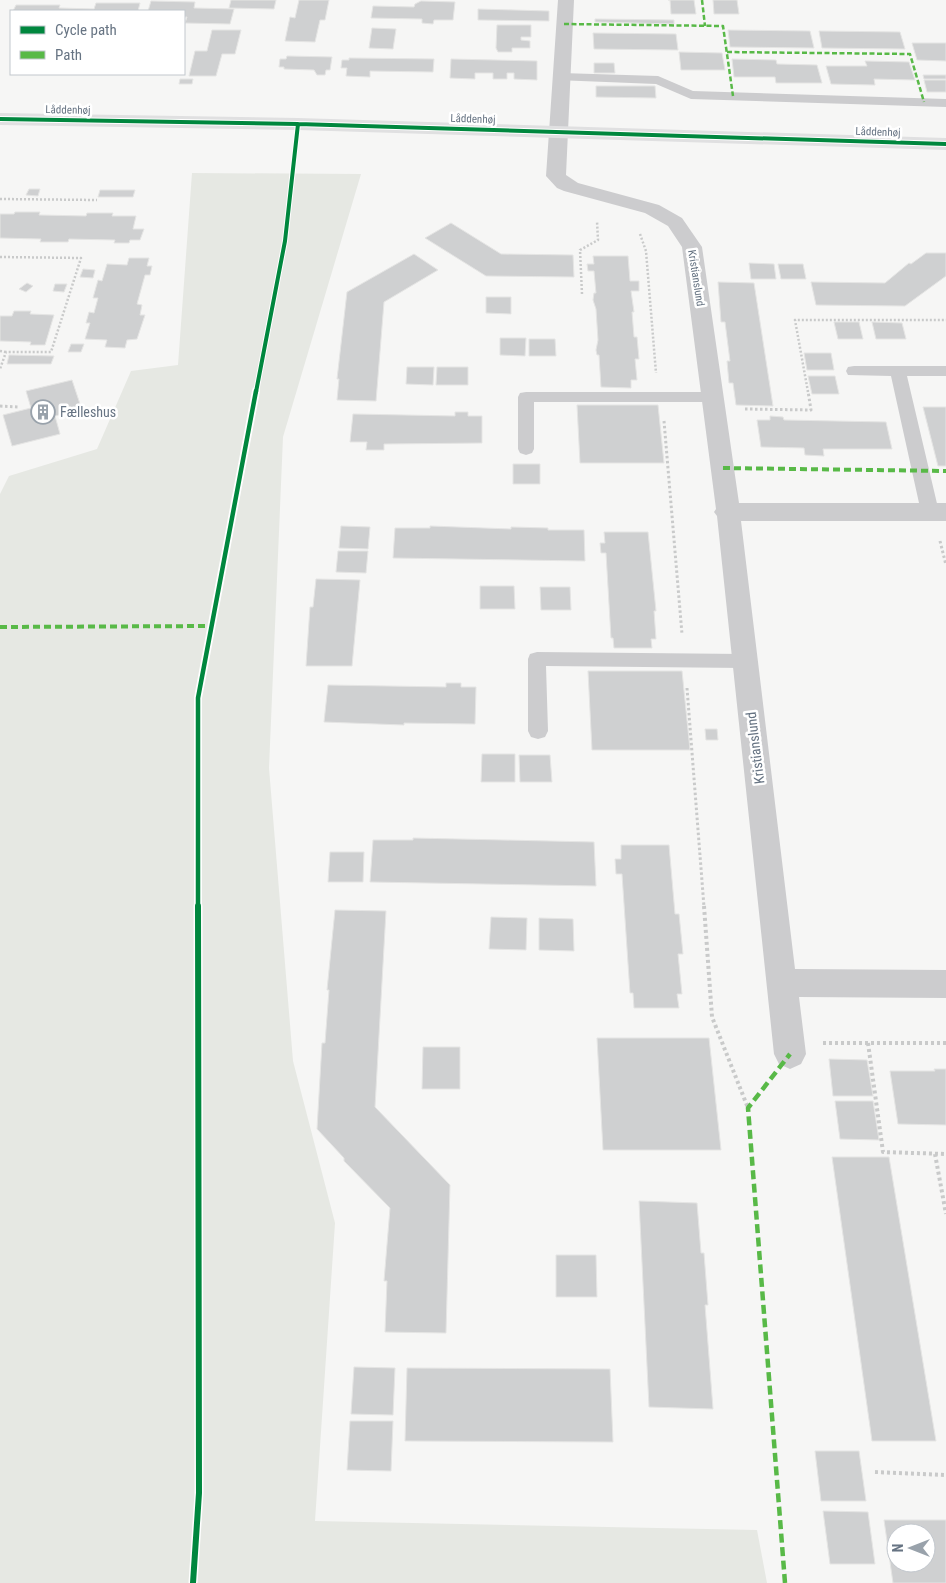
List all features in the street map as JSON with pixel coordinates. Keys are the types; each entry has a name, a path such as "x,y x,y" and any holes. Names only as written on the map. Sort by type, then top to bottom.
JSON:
{"street":[{"path":"558,131 566,0"},
{"name":"Låddenhøj","path":"0,120 298,124 946,144"},
{"name":"Kristianslund","path":"558,131 555,171 560,180 570,187 652,209 675,222 692,247 714,403 790,1048"},
{"path":"726,512 938,512"},
{"path":"783,983 946,984"}],"lane":[{"path":"562,77 658,80 691,95 946,103"},
{"path":"854,372 946,372"},
{"path":"898,372 938,512"},
{"path":"526,448 526,397 662,397 714,403"},
{"path":"538,731 537,659 744,661"}],"path":[{"path":"0,199 97,200"},
{"path":"582,294 580,250 598,240 597,213"},
{"path":"634,229 644,241 657,380 662,397 712,1017 748,1108"},
{"path":"0,257 81,258 51,352 0,351"},
{"path":"714,403 812,410 795,320 946,320"},
{"path":"0,369 6,352"},
{"path":"0,406 19,407"},
{"path":"790,1048 868,1043 946,1043"},
{"path":"868,1043 883,1152 946,1154"},
{"path":"935,1154 946,1214"},
{"path":"875,1472 946,1475"}],"shaded area":[{"path":"192,173 361,174 283,437 269,768 293,1061 335,1223 315,1521 757,1530 767,1583 0,1583 0,494 9,476 97,449 131,371 178,365"}],"building":[{"path":"231,0 276,0 274,9 229,8"},
{"path":"299,0 329,0 325,20 320,20 315,42 285,41 290,17 295,18"},
{"path":"670,0 694,0 696,14 671,14"},
{"path":"713,0 737,0 739,14 714,14"},
{"path":"151,1 195,2 194,8 234,9 230,24 185,23 187,17 185,17 185,10 148,10"},
{"path":"421,1 455,2 453,20 434,20 433,24 422,23 422,19 371,18 373,6 414,7 415,4"},
{"path":"96,3 140,3 138,10 14,10 16,5 60,5 59,8 94,9"},
{"path":"478,9 549,11 549,21 478,20"},
{"path":"595,19 674,20 674,24 595,22"},
{"path":"497,25 531,25 531,37 521,37 521,40 530,41 530,48 512,48 512,52 498,52 496,48"},
{"path":"372,28 396,29 393,49 369,48"},
{"path":"212,30 241,30 235,54 222,54 216,76 189,76 195,51 207,51"},
{"path":"728,30 810,31 814,48 730,47"},
{"path":"819,31 900,32 905,49 822,48"},
{"path":"593,33 676,34 678,50 594,49"},
{"path":"912,43 946,43 946,61 917,60"},
{"path":"679,52 722,53 725,70 681,70"},
{"path":"287,56 332,57 330,70 326,70 325,75 317,75 314,70 284,69 284,67 279,67 280,59 286,59"},
{"path":"349,58 434,59 433,72 370,71 370,77 346,76 347,68 341,68 342,60 349,60"},
{"path":"451,59 537,61 537,80 514,79 514,73 507,73 507,79 493,79 493,73 475,73 475,79 450,78"},
{"path":"732,59 776,60 777,64 817,65 822,83 776,83 775,77 734,77"},
{"path":"865,61 909,62 915,80 874,79 875,85 831,84 826,66 867,66"},
{"path":"594,63 614,63 615,73 594,73"},
{"path":"923,75 946,75 946,79 924,79"},
{"path":"180,79 193,79 192,84 179,84"},
{"path":"924,80 946,80 946,92 927,92"},
{"path":"596,86 655,86 656,98 596,97"},
{"path":"29,189 40,189 38,196 26,195"},
{"path":"100,190 135,190 133,197 98,197"},
{"path":"15,212 40,212 39,215 86,216 87,213 113,213 112,216 136,216 133,229 144,229 140,240 130,240 129,243 114,243 115,240 69,239 68,242 40,242 41,239 0,238 0,214 14,214"},
{"path":"451,223 501,254 573,255 574,277 486,276 425,238"},
{"path":"926,253 946,253 946,276 905,306 816,305 811,282 885,283 909,263 911,264"},
{"path":"414,254 438,270 384,302 376,401 337,400 339,379 337,379 347,292"},
{"path":"593,256 628,256 630,281 639,281 639,291 631,291 634,312 632,312 634,337 637,337 639,359 635,359 637,380 631,380 631,388 601,387 599,355 597,355 596,350 598,340 596,309 593,300 594,293 596,293 594,271 588,271 587,264 594,264"},
{"path":"129,258 149,258 147,266 152,266 150,275 145,275 137,304 142,305 140,315 145,315 137,339 127,340 125,348 105,347 107,340 85,339 90,323 86,323 89,312 94,313 98,298 93,298 98,280 102,281 107,264 127,265"},
{"path":"749,263 774,264 776,279 751,279"},
{"path":"778,264 803,264 806,279 781,279"},
{"path":"83,269 95,270 93,278 80,277"},
{"path":"718,282 754,283 773,406 736,405 733,383 729,383 727,361 730,361 725,322 721,322"},
{"path":"27,283 33,286 26,292 19,289"},
{"path":"55,284 67,284 64,292 53,291"},
{"path":"486,297 511,297 511,314 486,313"},
{"path":"14,311 31,311 30,314 54,315 45,345 30,345 31,342 0,341 0,316 12,316"},
{"path":"834,322 859,322 863,339 838,339"},
{"path":"872,322 902,323 906,339 876,339"},
{"path":"500,338 526,338 525,356 500,355"},
{"path":"529,339 555,339 556,356 529,356"},
{"path":"71,344 84,344 81,352 68,352"},
{"path":"804,353 831,353 834,370 807,370"},
{"path":"9,355 54,356 51,364 7,364"},
{"path":"407,367 434,367 433,385 406,384"},
{"path":"437,367 468,367 468,385 436,385"},
{"path":"808,376 835,376 839,394 812,394"},
{"name":"Fælleshus","path":"72,380 82,410 55,416 60,434 12,446 3,415 31,408 26,391"},
{"path":"577,405 658,405 664,463 580,463"},
{"path":"923,407 946,407 946,466 938,466"},
{"path":"455,412 468,412 468,416 482,416 482,443 384,444 384,450 366,450 367,442 350,442 353,414 455,416"},
{"path":"770,416 783,417 784,420 886,422 892,449 823,449 824,456 805,455 804,448 761,447 757,420 770,420"},
{"path":"513,464 540,464 540,484 513,484"},
{"path":"341,526 370,527 368,549 339,548"},
{"path":"430,526 584,530 585,561 393,558 395,528 430,528"},
{"path":"604,532 648,532 656,611 654,611 656,639 651,639 652,648 614,648 613,638 611,638 606,553 601,553 600,543 605,543"},
{"path":"338,551 368,551 366,573 336,572"},
{"path":"316,579 360,580 352,666 306,666 310,607 313,607"},
{"path":"480,586 514,586 515,609 480,609"},
{"path":"540,587 570,587 571,610 541,610"},
{"path":"588,671 682,671 690,750 592,750"},
{"path":"446,683 461,683 461,687 476,687 475,724 404,723 404,725 324,722 328,685 446,687"},
{"path":"705,729 717,729 718,740 706,740"},
{"path":"482,754 515,754 515,782 481,782"},
{"path":"519,755 550,755 552,782 520,782"},
{"path":"413,838 594,842 596,886 370,882 373,840 413,840"},
{"path":"621,845 669,845 675,914 679,914 683,954 678,954 682,994 677,994 679,1008 634,1008 633,993 630,993 622,874 616,874 615,859 621,859"},
{"path":"330,852 364,852 363,882 328,882"},
{"path":"335,910 386,911 375,1107 450,1185 446,1333 385,1332 387,1281 384,1281 390,1208 344,1161 344,1158 317,1129 322,1043 325,1043 329,990 327,990"},
{"path":"491,917 527,918 526,950 489,949"},
{"path":"539,918 573,919 574,951 539,950"},
{"path":"597,1038 709,1038 721,1150 603,1150"},
{"path":"423,1047 460,1047 460,1089 422,1089"},
{"path":"829,1059 867,1060 873,1096 833,1096"},
{"path":"934,1069 946,1069 946,1125 898,1124 890,1071 935,1071"},
{"path":"835,1101 873,1101 879,1140 840,1139"},
{"path":"832,1157 889,1157 936,1441 872,1441"},
{"path":"639,1201 697,1203 701,1253 704,1253 708,1305 705,1305 713,1409 649,1407"},
{"path":"556,1255 596,1255 597,1297 556,1297"},
{"path":"354,1367 395,1368 393,1415 351,1414"},
{"path":"407,1368 610,1369 613,1442 405,1441"},
{"path":"350,1421 393,1421 391,1471 347,1470"},
{"path":"815,1451 859,1451 866,1501 821,1501"},
{"path":"823,1511 868,1512 875,1564 830,1564"},
{"path":"884,1520 946,1520 946,1583 893,1583 892,1573 936,1573 936,1523 886,1523 886,1534"}],"marked path":[{"path":"702,0 705,26"},
{"path":"564,24 723,26 733,96"},
{"path":"727,52 910,54 924,102"},
{"path":"723,468 946,471"},
{"path":"0,627 211,626"},
{"path":"785,1583 748,1108 790,1054"}],"cycle path":[{"path":"0,119 298,124 946,144"},
{"path":"193,1583 199,1493 198,698 285,241 298,124"}],"place":[{"name":"Fælleshus","path":"43,412"}]}
